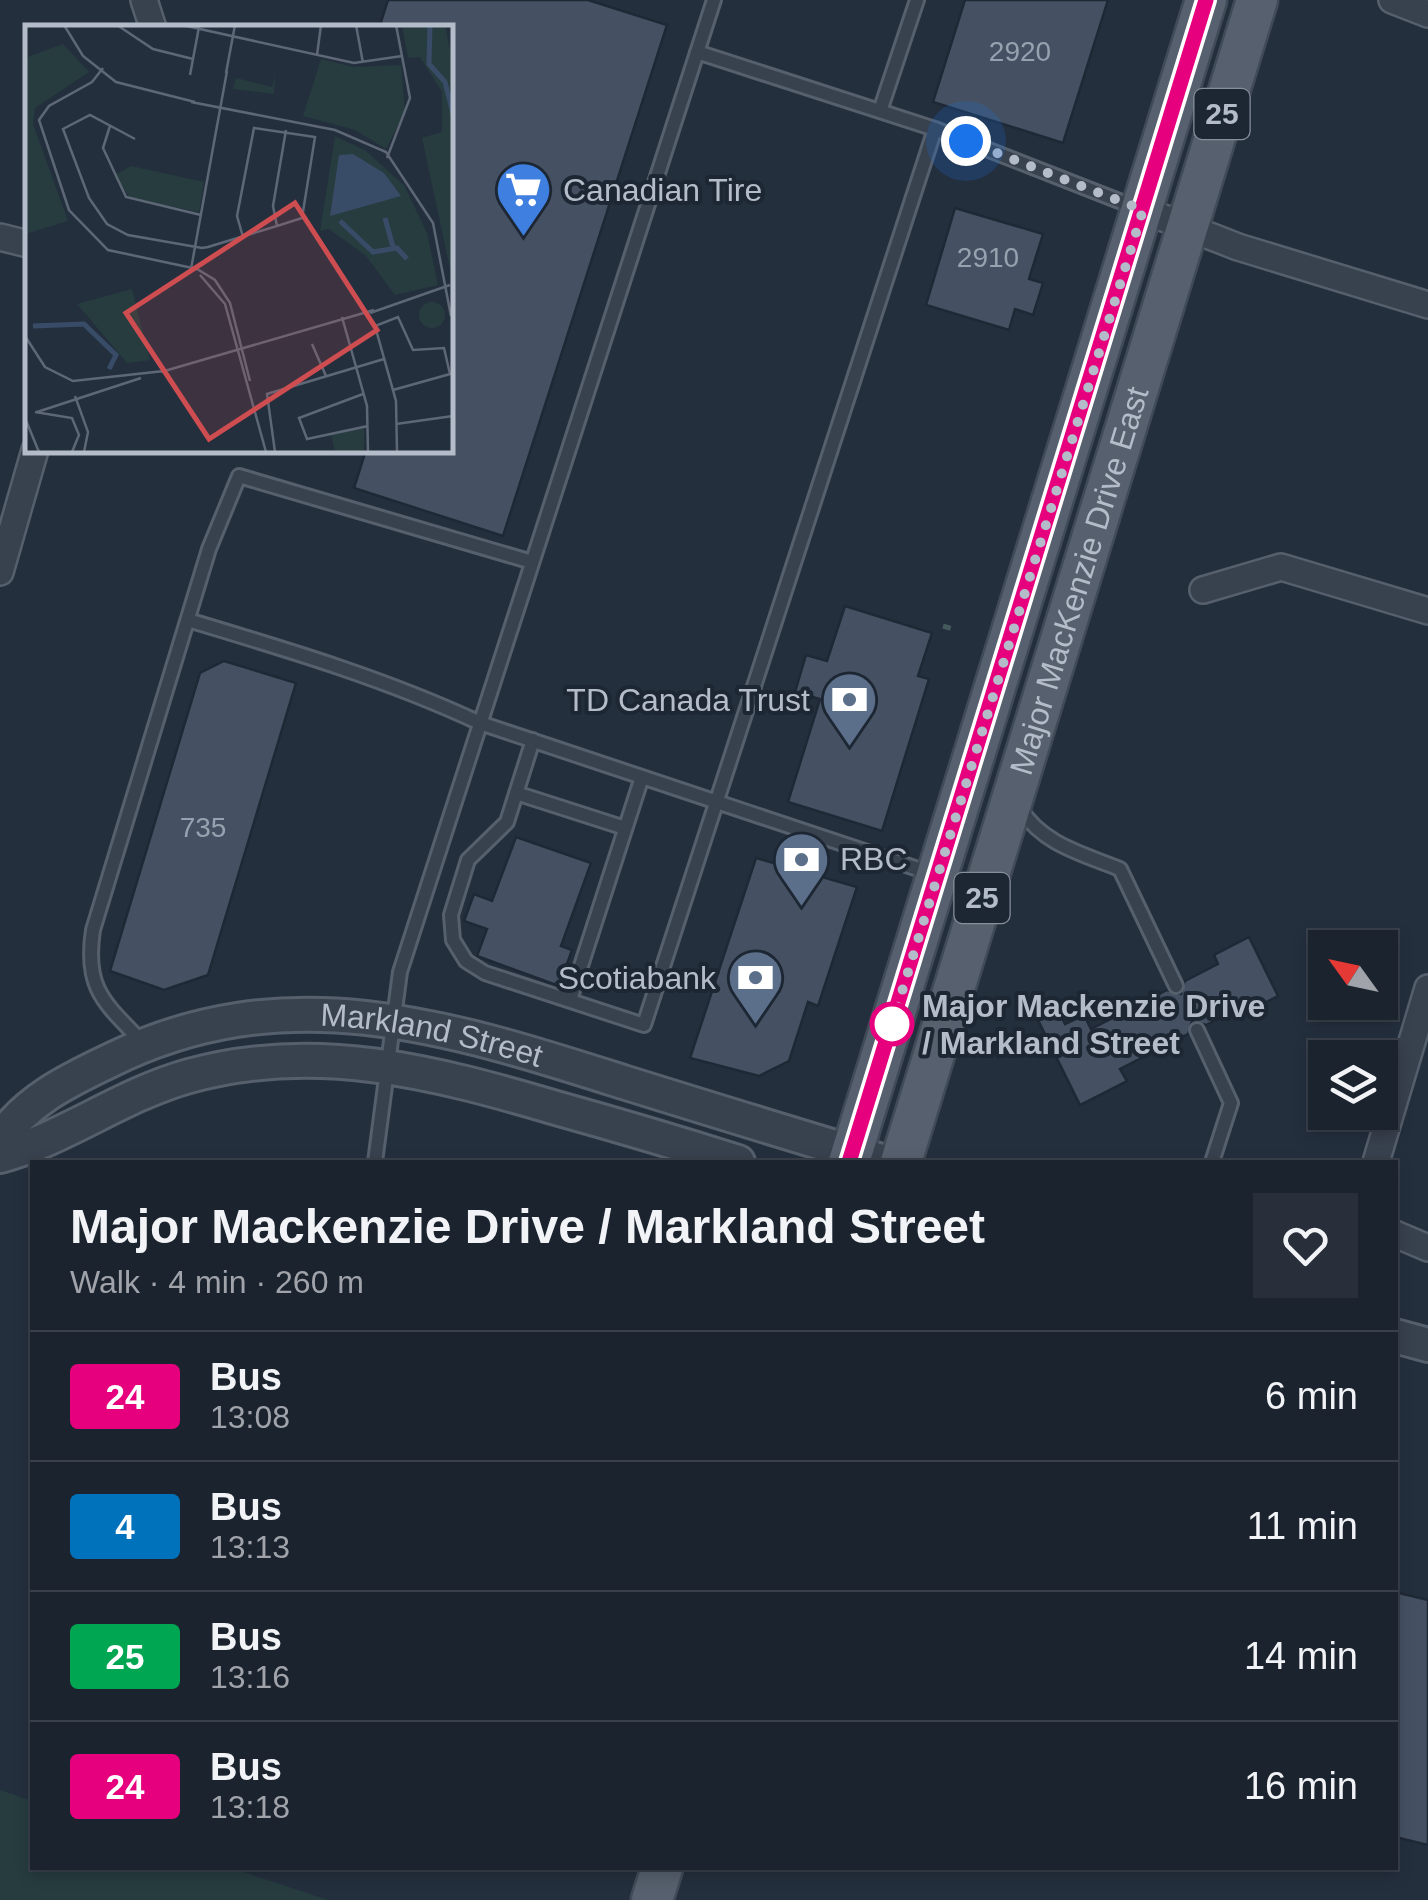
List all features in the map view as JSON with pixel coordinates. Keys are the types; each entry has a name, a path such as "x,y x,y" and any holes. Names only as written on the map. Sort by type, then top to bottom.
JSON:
{"main road":[{"name":"Major MacKenzie Drive East","path":"901,1160 993,782 1143,210 1206,0"},
{"name":"Major MacKenzie Drive East","path":"862,1159 938,876 993,782 1189,228 1256,0"},
{"path":"652,1900 661,1870"}],"street":[{"path":"144,0 152,25"},
{"path":"1392,0 1428,14"},
{"path":"1143,210 1428,305"},
{"path":"0,237 25,243"},
{"path":"0,572 34,452"},
{"path":"1203,590 1281,567 1428,610"},
{"path":"1377,1160 1428,988"},
{"name":"Markland Street","path":"0,1140 20,1112 144,1044 196,1026 250,1016 345,1014 470,1036 862,1159"},
{"name":"Markland Street","path":"0,1156 43,1144 120,1101 209,1071 278,1060 388,1065 490,1088 731,1160"},
{"path":"1398,1235 1428,1248"},
{"path":"1398,1337 1428,1345"}],"lane":[{"path":"375,1160 400,972 714,0"},
{"path":"880,112 917,0"},
{"path":"697,52 935,129 1143,210"},
{"path":"533,740 507,822 468,860 451,914 453,940 466,960 485,973 644,1025 935,129"},
{"path":"144,1044 100,998 88,961 93,930 210,548 239,476 532,562"},
{"path":"188,620 412,691 480,724 938,876"},
{"path":"570,1000 642,777"},
{"path":"993,782 1045,839 1120,869 1176,986"},
{"path":"516,793 626,828"},
{"path":"1196,1030 1231,1104 1213,1160"}],"path":[{"path":"943,626 956,630"}],"green space":[{"path":"0,1790 30,1800 30,1870 237,1870 328,1900 0,1900"}],"building":[{"name":"Canadian Tire","path":"388,0 588,0 667,25 503,536 354,488 365,452 452,452 452,25 380,25"},
{"path":"965,0 1108,0 1063,143 933,102"},
{"path":"955,208 1043,234 1029,279 1043,283 1033,315 1015,309 1009,330 926,305"},
{"path":"845,606 932,633 918,676 929,679 882,831 788,802 820,699 795,692 806,655 827,661"},
{"path":"224,661 296,683 208,975 164,990 110,971 200,673"},
{"path":"516,837 591,863 561,946 572,950 559,986 477,956 487,929 464,921 474,894 492,901"},
{"path":"756,858 857,887 818,1006 808,1002 789,1061 759,1076 690,1058"},
{"path":"1249,937 1278,996 1249,1011 1246,1005 1206,1025 1192,1021 1188,1034 1120,1069 1127,1081 1080,1105 1036,1016 1056,1006 1065,1024 1084,1015 1091,1029 1167,990 1181,994 1185,981 1218,964 1214,955"},
{"path":"1398,1593 1428,1600 1428,1845 1398,1838"}],"bus line":[{"name":"24","path":"850,1160 1206,0"}],"place":[{"name":"Canadian Tire","path":"524,239"},
{"name":"TD Canada Trust","path":"849,749"},
{"name":"RBC","path":"801,908"},
{"name":"Major Mackenzie Drive / Markland Street","path":"892,1024"},
{"name":"Scotiabank","path":"755,1027"}],"route":[{"path":"892,1024 1143,210 966,141"}]}
